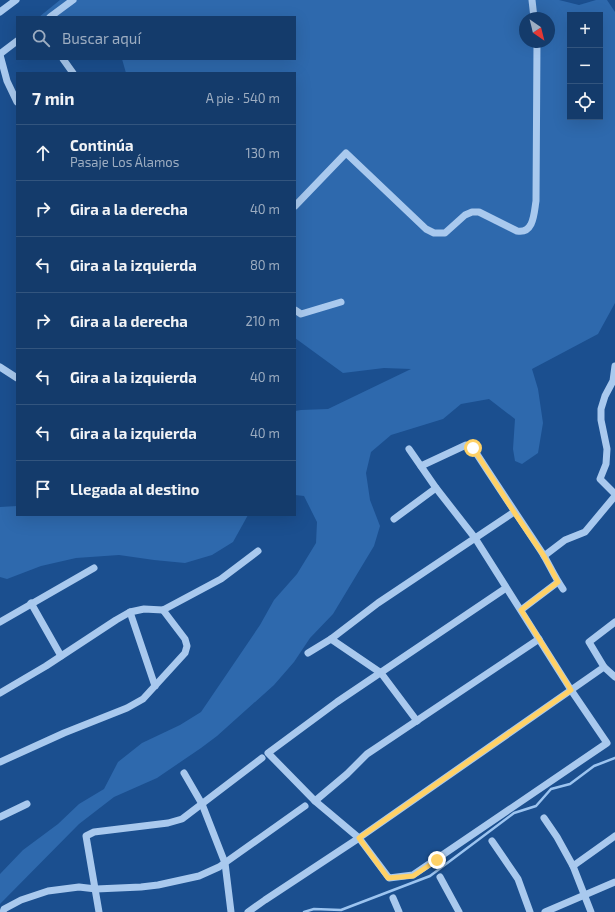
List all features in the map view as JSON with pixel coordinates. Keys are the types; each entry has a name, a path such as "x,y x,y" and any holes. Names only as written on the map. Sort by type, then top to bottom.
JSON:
{"street":[{"path":"0,12 16,0"},
{"path":"532,0 533,12"},
{"path":"51,16 69,1"},
{"path":"16,42 0,55 7,81 16,100"},
{"path":"296,205 346,153 430,231 444,233 465,215 476,211 483,213 517,231 521,232 527,230 531,226 536,201 537,48"},
{"path":"64,60 72,72"},
{"path":"296,311 301,314 341,302"},
{"path":"544,556 565,540 584,532 615,495 600,479 606,464 607,448 607,441 601,420 601,409 615,376 615,366"},
{"path":"0,367 16,377"},
{"path":"421,466 466,445 473,448 544,556 563,589"},
{"path":"409,449 436,488 475,538 571,690 607,743 413,876 388,878 359,838 315,801 268,753 337,702 506,588"},
{"path":"394,519 436,488"},
{"path":"308,653 331,639 378,603 514,512"},
{"path":"0,693 130,612 144,609 163,610 221,579 258,551"},
{"path":"0,622 31,603 76,580 94,568"},
{"path":"521,610 558,582"},
{"path":"31,603 61,656"},
{"path":"0,762 64,733 127,708 143,699 185,653 187,646 185,639 163,610"},
{"path":"130,612 155,686"},
{"path":"615,622 589,642 604,667 615,677"},
{"path":"331,639 381,673 417,721"},
{"path":"315,801 347,774 367,754 539,639"},
{"path":"248,912 359,838 604,667"},
{"path":"99,912 86,836 94,832 172,822 182,819 262,758"},
{"path":"184,773 202,804 225,863 231,912"},
{"path":"0,817 27,804"},
{"path":"3,912 4,909 21,900 48,891 79,887 96,889 141,887 184,880 208,873 225,863 305,806"},
{"path":"544,818 557,837 572,866 591,912"},
{"path":"572,866 614,838"},
{"path":"492,841 518,879 530,912"},
{"path":"440,877 459,912"},
{"path":"545,912 615,882"},
{"path":"393,898 399,912"}],"shaded area":[{"path":"60,0 559,0 579,5 596,0 607,0 615,12 615,303 598,334 532,369 538,389 543,423 538,453 522,464 515,461 513,449 515,419 489,399 461,404 443,419 391,435 371,452 366,473 370,500 380,526 374,546 333,614 310,638 294,662 274,685 217,736 157,778 114,797 79,824 0,904 0,874 23,850 58,824 79,804 104,789 118,762 142,743 180,725 201,712 260,625 274,600 297,574 316,543 317,522 304,496 296,495 296,411 328,409 411,369 384,368 343,373 296,339 296,72 126,72 122,60 296,60 296,16 40,16"},
{"path":"16,506 16,516 247,516 233,542 212,555 185,563 119,555 76,558 41,566 7,579 0,577 0,507"}],"waterway":[{"path":"304,912 314,909 341,910 430,876 514,813 536,806 551,789 570,784 594,766 615,758"}],"route":[{"path":"437,860 413,876 388,878 359,838 571,690 521,610 558,582 544,556 473,448"}]}
